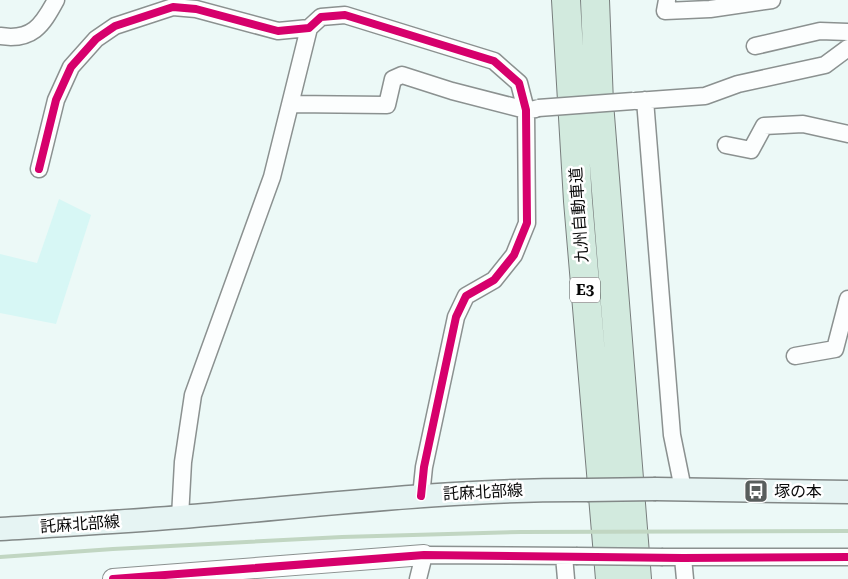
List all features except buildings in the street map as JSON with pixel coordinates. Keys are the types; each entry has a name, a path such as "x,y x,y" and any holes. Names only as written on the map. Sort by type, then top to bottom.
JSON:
{"highway":[{"name":"九州自動車道","path":"566,0 578,201 610,579"},
{"name":"九州自動車道","path":"594,0 601,122 637,579"}],"main road":[{"name":"託麻北部線","path":"0,529 180,517 421,496 527,490 683,489 848,492"}],"street":[{"path":"0,36 13,38 32,33 44,23 56,0"},
{"path":"667,0 665,11 710,9 772,0"},
{"path":"39,169 56,100 71,68 96,39 115,26 174,7 196,9 278,31 309,28"},
{"path":"180,517 182,462 193,395 272,177 309,28 321,17 345,15 494,61 519,83 532,109 528,223 514,254 494,280 466,296 456,318 424,467 421,496"},
{"path":"755,46 820,31 848,32"},
{"path":"291,104 386,105 393,79 402,75 452,91 532,109 705,96 738,84 825,64 848,48"},
{"path":"639,100 672,435 683,489"},
{"path":"726,145 751,150 764,126 803,124 848,134"},
{"path":"795,356 835,349 848,299"},
{"path":"418,579 424,555"},
{"path":"113,579 173,577 424,555 683,558 848,557"},
{"path":"566,579 570,556"},
{"path":"683,558 685,579"}],"shaded area":[{"path":"59,199 91,215 56,324 0,313 0,254 37,263"}],"railway":[{"path":"0,557 342,537 521,532 848,531"}],"cycle path":[{"path":"39,169 56,100 71,67 96,39 115,26 173,7 196,9 278,31 309,28 321,17 345,15 494,61 519,83 526,110 527,223 514,255 494,280 466,296 456,317 424,467 421,496"},
{"path":"113,579 424,555 683,558 848,557"}],"place":[{"name":"塚の本","path":"756,491"}]}
